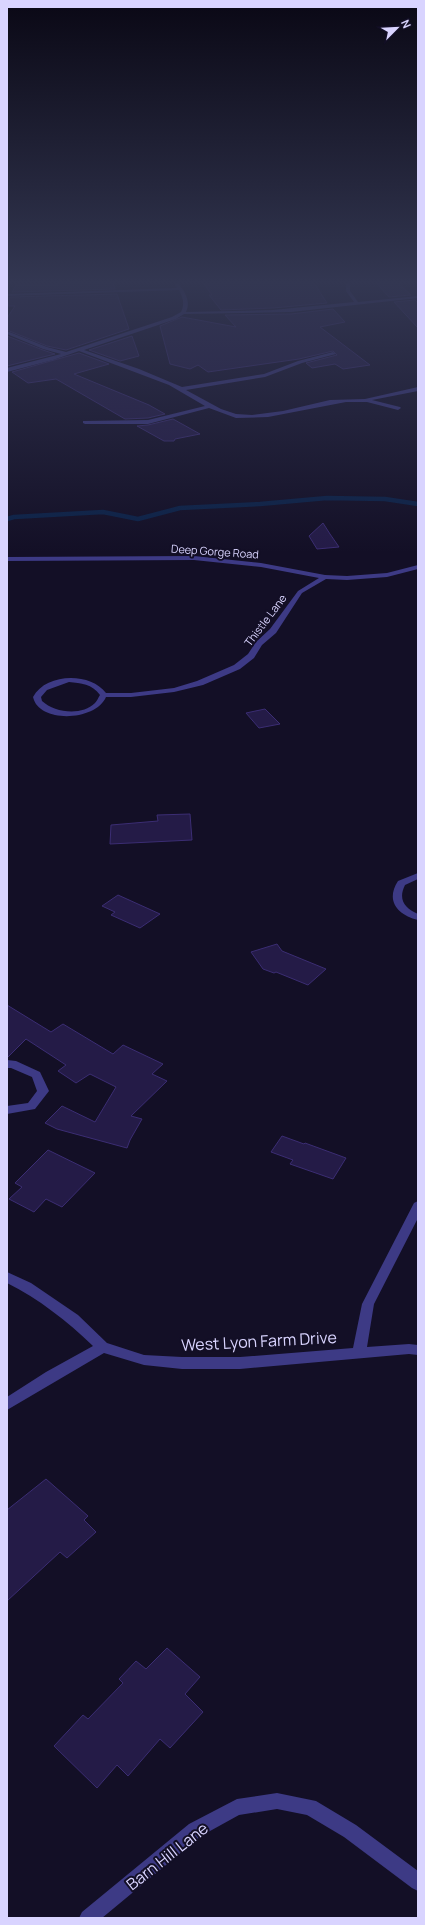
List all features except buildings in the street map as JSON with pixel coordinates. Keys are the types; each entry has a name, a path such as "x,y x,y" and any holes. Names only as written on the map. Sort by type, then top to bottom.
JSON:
{"street":[{"path":"139,373 182,389 222,412 236,416 257,416 327,403 362,400 418,389"},
{"path":"182,389 271,373"},
{"path":"362,400 398,408"},
{"path":"85,422 148,422 211,406"},
{"name":"Deep Gorge Road","path":"7,560 194,558 261,565 324,577 372,577 418,567"},
{"name":"Thistle Lane","path":"104,695 131,695 174,690 200,683 237,667 251,656 259,644 273,631 300,592 324,577"},
{"path":"69,680 91,683 99,687 104,695 100,703 89,709 71,713 56,712 44,707 38,701 38,696 41,691 50,684 69,680"},
{"path":"418,876 401,883 396,895 396,900 400,907 418,917"},
{"path":"7,1064 12,1064 36,1075 42,1090 31,1106 7,1110"},
{"path":"359,1353 368,1304 418,1206"},
{"name":"West Lyon Farm Drive","path":"7,1277 27,1287 73,1319 103,1347 144,1360 182,1363 240,1363 359,1353 418,1350"},
{"path":"7,1404 51,1376 103,1347"},
{"name":"Barn Hill Lane","path":"88,1918 195,1830 237,1807 277,1801 310,1807 350,1831 418,1882"}],"waterway":[{"path":"7,519 14,517 103,512 138,519 180,508 260,504 327,498 385,499 418,504"}]}
